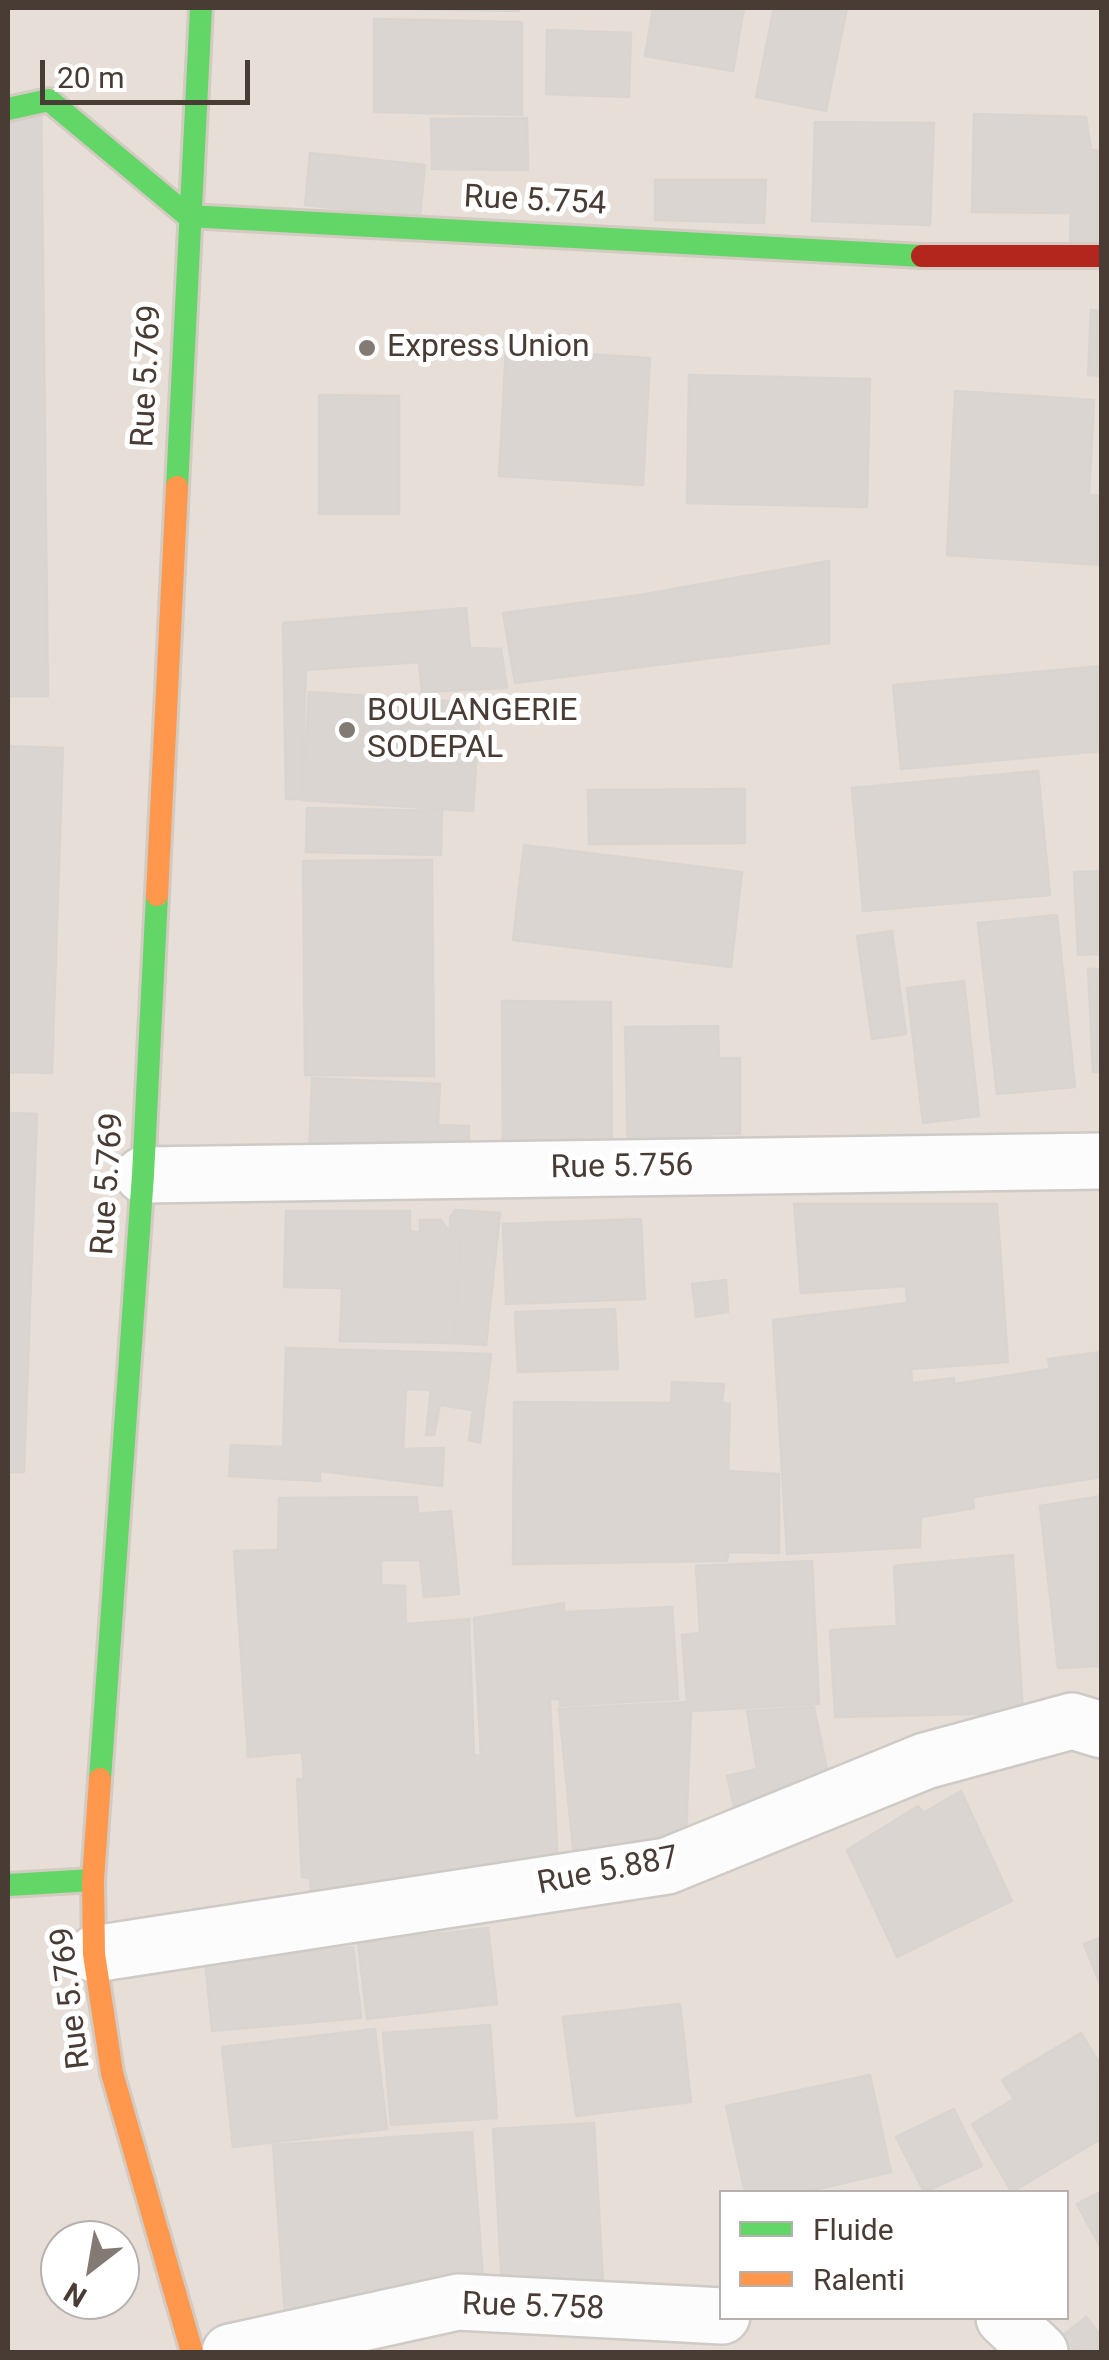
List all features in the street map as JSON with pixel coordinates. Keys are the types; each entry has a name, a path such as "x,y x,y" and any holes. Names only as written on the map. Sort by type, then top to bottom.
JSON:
{"main road":[{"name":"Rue 5.769","path":"192,2352 112,2073 94,1954 93,1880 143,1175 201,8"},
{"path":"8,109 49,100 188,216"},
{"name":"Rue 5.754","path":"188,216 959,258 1102,256"},
{"path":"8,1885 93,1880"}],"street":[{"name":"Rue 5.756","path":"143,1175 1102,1161"},
{"name":"Rue 5.887","path":"94,1954 667,1866 924,1761 1072,1722 1102,1730"},
{"name":"Rue 5.758","path":"230,2352 458,2302 719,2316"},
{"path":"1006,2320 1040,2352"}],"shaded area":[{"path":"8,8 1101,8 1101,2352 8,2352"}],"building":[{"path":"519,8 519,11 418,9"},
{"path":"653,8 744,8 733,71 645,56"},
{"path":"774,8 847,8 826,111 756,97"},
{"path":"374,19 522,22 522,115 374,112"},
{"path":"547,30 631,33 629,97 546,94"},
{"path":"8,95 41,95 48,696 8,696"},
{"path":"974,114 1086,117 1091,150 1102,150 1102,242 1070,241 1071,213 972,212"},
{"path":"527,118 528,170 432,169 431,119"},
{"path":"815,122 934,123 930,225 812,221"},
{"path":"310,153 425,165 420,217 305,205"},
{"path":"655,180 766,180 764,223 655,220"},
{"path":"1091,310 1102,311 1102,376 1088,375"},
{"path":"506,349 650,358 643,485 499,476"},
{"path":"689,375 870,379 867,507 687,503"},
{"path":"955,391 1094,400 1089,495 1102,496 1102,565 947,555"},
{"path":"319,395 399,396 399,514 319,514"},
{"path":"829,561 829,643 515,683 503,613 640,595"},
{"path":"466,608 470,648 501,649 507,688 422,692 419,662 306,670 301,799 286,799 283,623"},
{"path":"1102,666 1102,751 901,769 893,685"},
{"path":"309,692 480,703 473,811 302,800"},
{"path":"8,746 63,748 52,1073 8,1072"},
{"path":"1038,771 1050,895 863,911 852,788"},
{"path":"745,789 745,843 589,844 588,790"},
{"path":"307,808 442,811 441,855 306,852"},
{"path":"524,845 742,872 731,967 513,940"},
{"path":"432,860 434,1076 305,1075 303,861"},
{"path":"1102,871 1102,954 1078,955 1074,872"},
{"path":"1057,915 1075,1087 997,1094 978,923"},
{"path":"892,931 906,1034 872,1039 857,936"},
{"path":"1088,969 1102,969 1102,1072 1093,1072"},
{"path":"964,981 979,1116 923,1123 907,988"},
{"path":"502,1001 611,1002 612,1155 503,1155"},
{"path":"718,1026 719,1058 740,1058 740,1134 712,1134 712,1153 628,1154 625,1027"},
{"path":"312,1078 440,1084 438,1125 469,1126 468,1162 309,1155"},
{"path":"8,1113 37,1114 24,1472 8,1472"},
{"path":"794,1204 997,1204 1008,1362 911,1369 912,1383 954,1378 954,1384 1050,1369 1048,1359 1102,1352 1102,1477 973,1497 974,1508 921,1517 920,1547 787,1554 773,1320 907,1303 906,1286 801,1293"},
{"path":"455,1210 500,1213 486,1345 454,1343 461,1232 450,1233 450,1218"},
{"path":"286,1211 410,1211 410,1231 420,1233 420,1220 441,1220 450,1233 461,1232 454,1343 340,1341 342,1288 284,1287"},
{"path":"641,1219 645,1299 506,1304 503,1224"},
{"path":"726,1280 728,1312 696,1317 692,1284"},
{"path":"615,1309 618,1369 518,1372 515,1312"},
{"path":"286,1348 491,1354 480,1443 469,1440 473,1410 440,1405 434,1435 426,1435 431,1390 406,1389 403,1449 444,1448 442,1486 320,1471 320,1481 229,1476 231,1445 283,1447"},
{"path":"672,1382 724,1384 722,1403 730,1404 728,1471 779,1474 779,1553 728,1552 727,1561 513,1564 514,1402 671,1403"},
{"path":"1102,1496 1102,1666 1058,1668 1040,1506"},
{"path":"417,1497 418,1514 451,1511 459,1594 424,1597 420,1560 381,1560 381,1585 405,1586 406,1624 469,1619 474,1755 481,1756 474,1618 564,1603 564,1612 672,1607 678,1699 560,1706 560,1699 550,1699 558,1869 311,1892 310,1878 302,1877 297,1779 304,1780 302,1752 248,1757 234,1551 278,1550 279,1498"},
{"path":"1013,1555 1023,1713 835,1717 830,1630 897,1626 894,1566"},
{"path":"812,1561 819,1704 691,1711 686,1835 575,1868 559,1709 687,1702 682,1635 700,1633 696,1566"},
{"path":"814,1707 832,1793 737,1820 727,1776 757,1769 747,1711"},
{"path":"961,1791 1012,1901 897,1957 847,1850 918,1806 923,1813"},
{"path":"488,1928 497,2004 367,2019 358,1943"},
{"path":"1102,1937 1102,1989 1084,1944"},
{"path":"353,1947 361,2018 212,2031 205,1961"},
{"path":"680,2004 691,2102 576,2116 563,2017"},
{"path":"490,2025 497,2118 391,2125 383,2033"},
{"path":"375,2029 387,2129 233,2147 222,2047"},
{"path":"1081,2033 1102,2068 1102,2138 1011,2190 972,2124 1014,2099 1002,2080"},
{"path":"870,2075 891,2172 814,2190 745,2190 726,2106"},
{"path":"954,2109 982,2166 923,2190 896,2137"},
{"path":"594,2123 604,2299 503,2304 493,2129"},
{"path":"472,2132 485,2303 285,2316 273,2145"},
{"path":"1102,2191 1102,2250 1077,2204"},
{"path":"1086,2317 1102,2337 1102,2352 1073,2352 1061,2337"}],"traffic: fast":[{"path":"177,487 201,8"},
{"path":"8,109 49,100 188,216 922,256"},
{"path":"100,1779 143,1175 157,895"},
{"path":"8,1885 93,1880"}],"traffic: slow":[{"path":"157,895 177,487"},
{"path":"100,1779 93,1880 94,1954 112,2073 192,2352"}],"traffic: jam":[{"path":"922,256 1102,256"}],"place":[{"name":"Express Union","path":"367,348"},
{"name":"BOULANGERIE SODEPAL","path":"347,730"}]}
